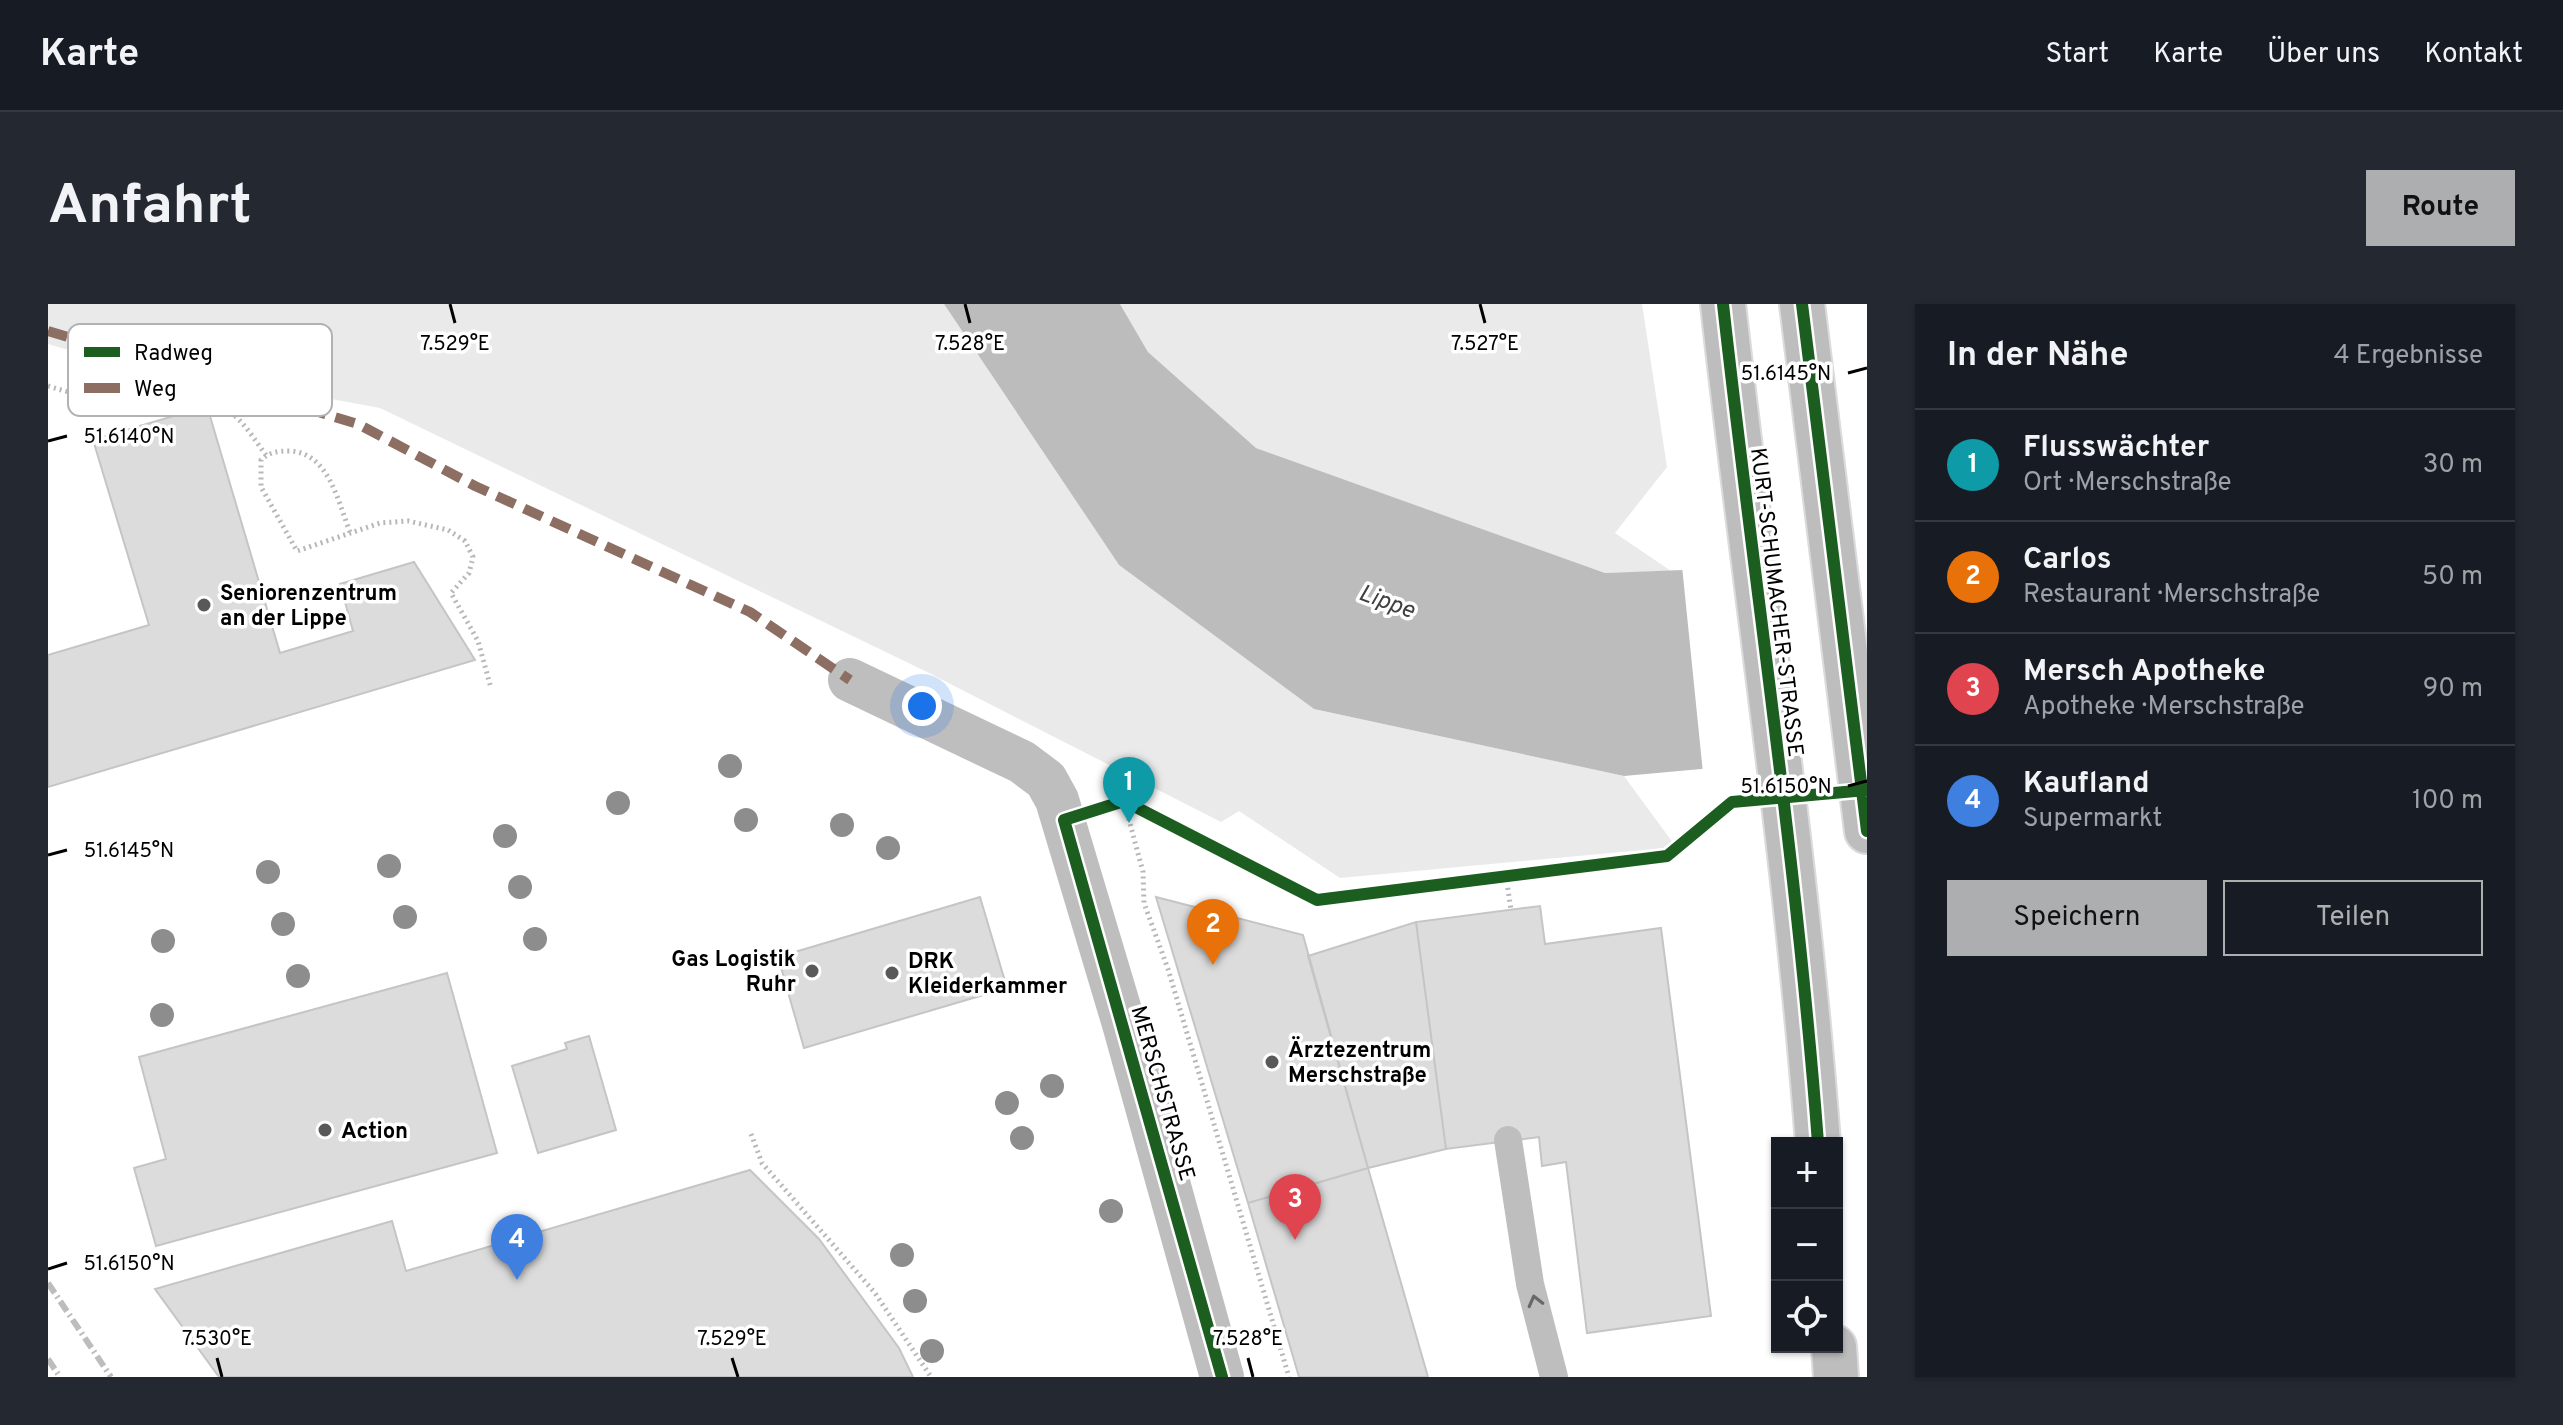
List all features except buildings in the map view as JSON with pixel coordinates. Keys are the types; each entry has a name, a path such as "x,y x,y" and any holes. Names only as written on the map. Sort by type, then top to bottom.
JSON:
{"main road":[{"name":"KURT-SCHUMACHER-STRASSE","path":"1723,304 1809,1016 1818,1137"},
{"path":"1802,304 1867,831"},
{"path":"1834,1353 1836,1377"}],"street":[{"name":"MERSCHSTRASSE","path":"850,680 1022,762 1046,780 1057,800 1128,1039 1222,1377"}],"lane":[{"path":"1508,1140 1530,1284 1554,1377"}],"path":[{"path":"48,386 68,392"},
{"path":"234,416 266,455"},
{"path":"350,532 324,471 313,458 294,451 277,451 261,460 261,487 297,551 380,523 408,521 448,530 465,541 473,557 469,573 451,593 478,641 491,688"},
{"path":"1124,801 1143,872 1144,903 1172,983 1289,1377"},
{"path":"1506,876 1511,910"},
{"path":"751,1134 762,1163 875,1293 931,1377"}],"shaded area":[{"path":"48,304 944,304 1119,565 1314,709 1624,776 1676,847 1340,878 1239,811 1221,822 925,671 380,408 332,399 332,324 68,324 68,350 48,344"},
{"path":"1120,304 1642,304 1667,467 1615,533 1671,571 1605,573 1256,448 1148,352"}],"water":[{"name":"Lippe","path":"944,304 1120,304 1148,352 1256,448 1605,573 1867,563 1867,754 1624,776 1314,709 1119,565"}],"pier":[{"path":"1867,559 1867,758 1703,773 1682,566"}],"railway":[{"path":"48,1283 111,1377"},
{"path":"48,1359 60,1377"}],"marked path":[{"path":"48,331 68,337"},
{"path":"331,416 358,424 475,486 750,612 850,680"}],"cycle path":[{"path":"1723,304 1799,933 1817,1137"},
{"path":"1802,304 1867,831"},
{"path":"1222,1377 1064,820 1124,801 1317,900 1667,856 1732,802 1867,790"}],"place":[{"name":"Seniorenzentrum an der Lippe","path":"204,605"},
{"name":"Flusswächter","path":"1129,823"},
{"name":"Carlos","path":"1213,965"},
{"name":"Gas Logistik Ruhr","path":"812,971"},
{"name":"DRK Kleiderkammer","path":"892,973"},
{"name":"Ärztezentrum Merschstraße","path":"1272,1062"},
{"name":"Action","path":"325,1130"},
{"name":"Mersch Apotheke","path":"1295,1240"},
{"name":"Kaufland","path":"517,1280"}]}
